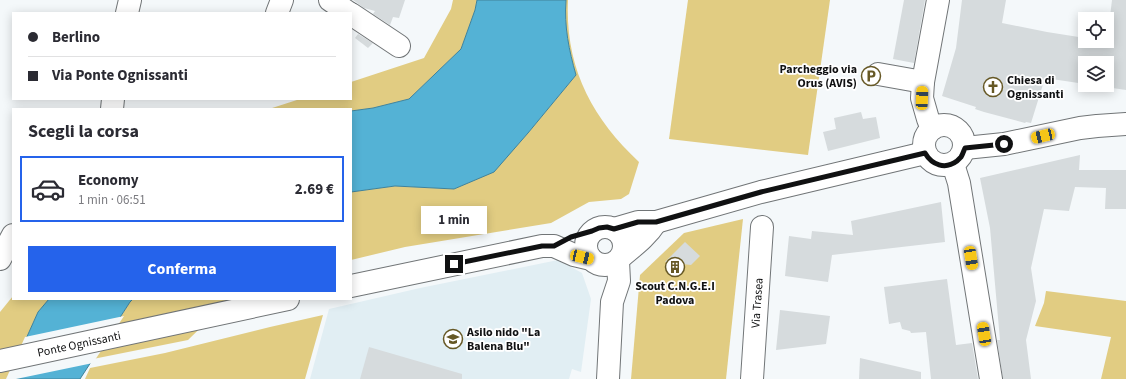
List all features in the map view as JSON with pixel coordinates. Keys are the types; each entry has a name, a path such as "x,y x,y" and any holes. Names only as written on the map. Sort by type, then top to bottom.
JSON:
{"street":[{"path":"127,12 130,0"},
{"path":"277,12 282,0"},
{"path":"330,0 347,12"},
{"path":"932,129 922,98 923,82 938,0"},
{"path":"352,15 399,46"},
{"path":"878,74 923,82"},
{"path":"991,379 959,183 959,156 963,136 955,127 943,125 932,129 927,133 924,139 924,146 928,159 934,163 946,166 959,156 1004,144 1080,128 1126,124"},
{"path":"614,229 638,222 656,222 761,192 925,153"},
{"path":"352,286 542,246 554,246 574,255 594,261 604,266 608,266 639,242 656,222"},
{"path":"554,246 571,237 607,227 614,229 624,240 625,248 620,258 619,281 612,302 608,379"},
{"name":"Via Trasea","path":"752,379 762,227"},
{"path":"592,231 586,245 587,252 594,261 600,280 612,302"},
{"path":"0,259 12,238"},
{"name":"Ponte Ognissanti","path":"0,361 283,300"}],"shaded area":[{"path":"453,0 477,0 475,10 461,49 409,99 373,108 352,111 352,108 272,108 297,100 352,100 352,82 424,58 451,9"},
{"path":"566,0 568,0 568,24 571,47 576,69 584,89 607,127 639,162 629,194 621,199 589,202 551,223 405,247 352,260 352,192 395,186 454,189 494,171 528,133 576,75 571,57 566,20"},
{"path":"688,0 830,0 808,155 669,139"},
{"path":"743,219 726,379 631,379 640,275 684,233"},
{"name":"Asilo nido \"La Balena Blu\"","path":"558,260 582,273 591,299 581,372 572,369 569,379 310,379 329,309 420,288"},
{"path":"1046,291 1126,301 1126,379 1101,379 1111,337 1035,326 1044,303"},
{"path":"12,297 12,300 48,300 38,312 8,379 0,379 0,312"},
{"path":"132,300 232,300 222,307 188,340 93,359"},
{"path":"323,315 305,379 85,379 90,368 165,353"}],"water":[{"path":"477,0 566,0 568,38 576,75 494,172 454,189 395,186 352,192 352,111 373,108 409,99 461,49 475,10"},
{"path":"48,300 132,300 80,379 8,379 38,312"}],"pier":[{"path":"124,316 93,363 16,379 6,379 25,337"}],"building":[{"path":"353,0 405,0 399,18 393,17 390,25 373,14 375,11 364,8"},
{"path":"904,0 925,0 914,63 893,59"},
{"path":"962,0 1006,0 1002,23 1078,37 1078,48 1114,48 1114,12 1111,12 1112,0 1126,0 1126,90 1114,88 1114,56 1078,56 1078,83 1045,78 1031,123 1025,123 984,112 975,109 976,107 942,96 956,48"},
{"path":"358,34 373,43 368,48 355,38"},
{"path":"861,112 863,119 876,117 880,138 828,151 823,132 836,129 834,118"},
{"path":"1080,155 1079,170 1126,170 1126,209 1105,209 1106,188 1075,187 1069,211 1044,209 1031,268 1036,301 1026,340 1031,379 1003,379 997,340 1000,340 990,228 980,178"},
{"path":"941,202 945,242 832,255 828,282 785,276 789,236 811,239 812,231 853,235 851,221"},
{"path":"685,242 700,256 691,265 665,262"},
{"path":"947,279 956,345 972,343 978,379 931,379 926,332 911,333 910,331 902,329 900,322 889,324 884,287"},
{"path":"780,310 830,316 826,344 776,350"},
{"path":"369,347 462,374 462,379 360,379"},
{"path":"860,358 921,372 921,379 859,379"}],"place":[{"name":"Parcheggio via Orus (AVIS)","path":"871,76"},
{"name":"Chiesa di Ognissanti","path":"993,87"},
{"name":"Scout C.N.G.E.I Padova","path":"675,267"},
{"name":"Asilo nido \"La Balena Blu\"","path":"453,339"}],"route":[{"path":"454,264 542,246 554,246 571,237 599,228 607,227 614,229 638,222 656,222 761,192 925,153 928,159 934,163 946,166 953,164 961,158 965,148 1004,144"}]}
